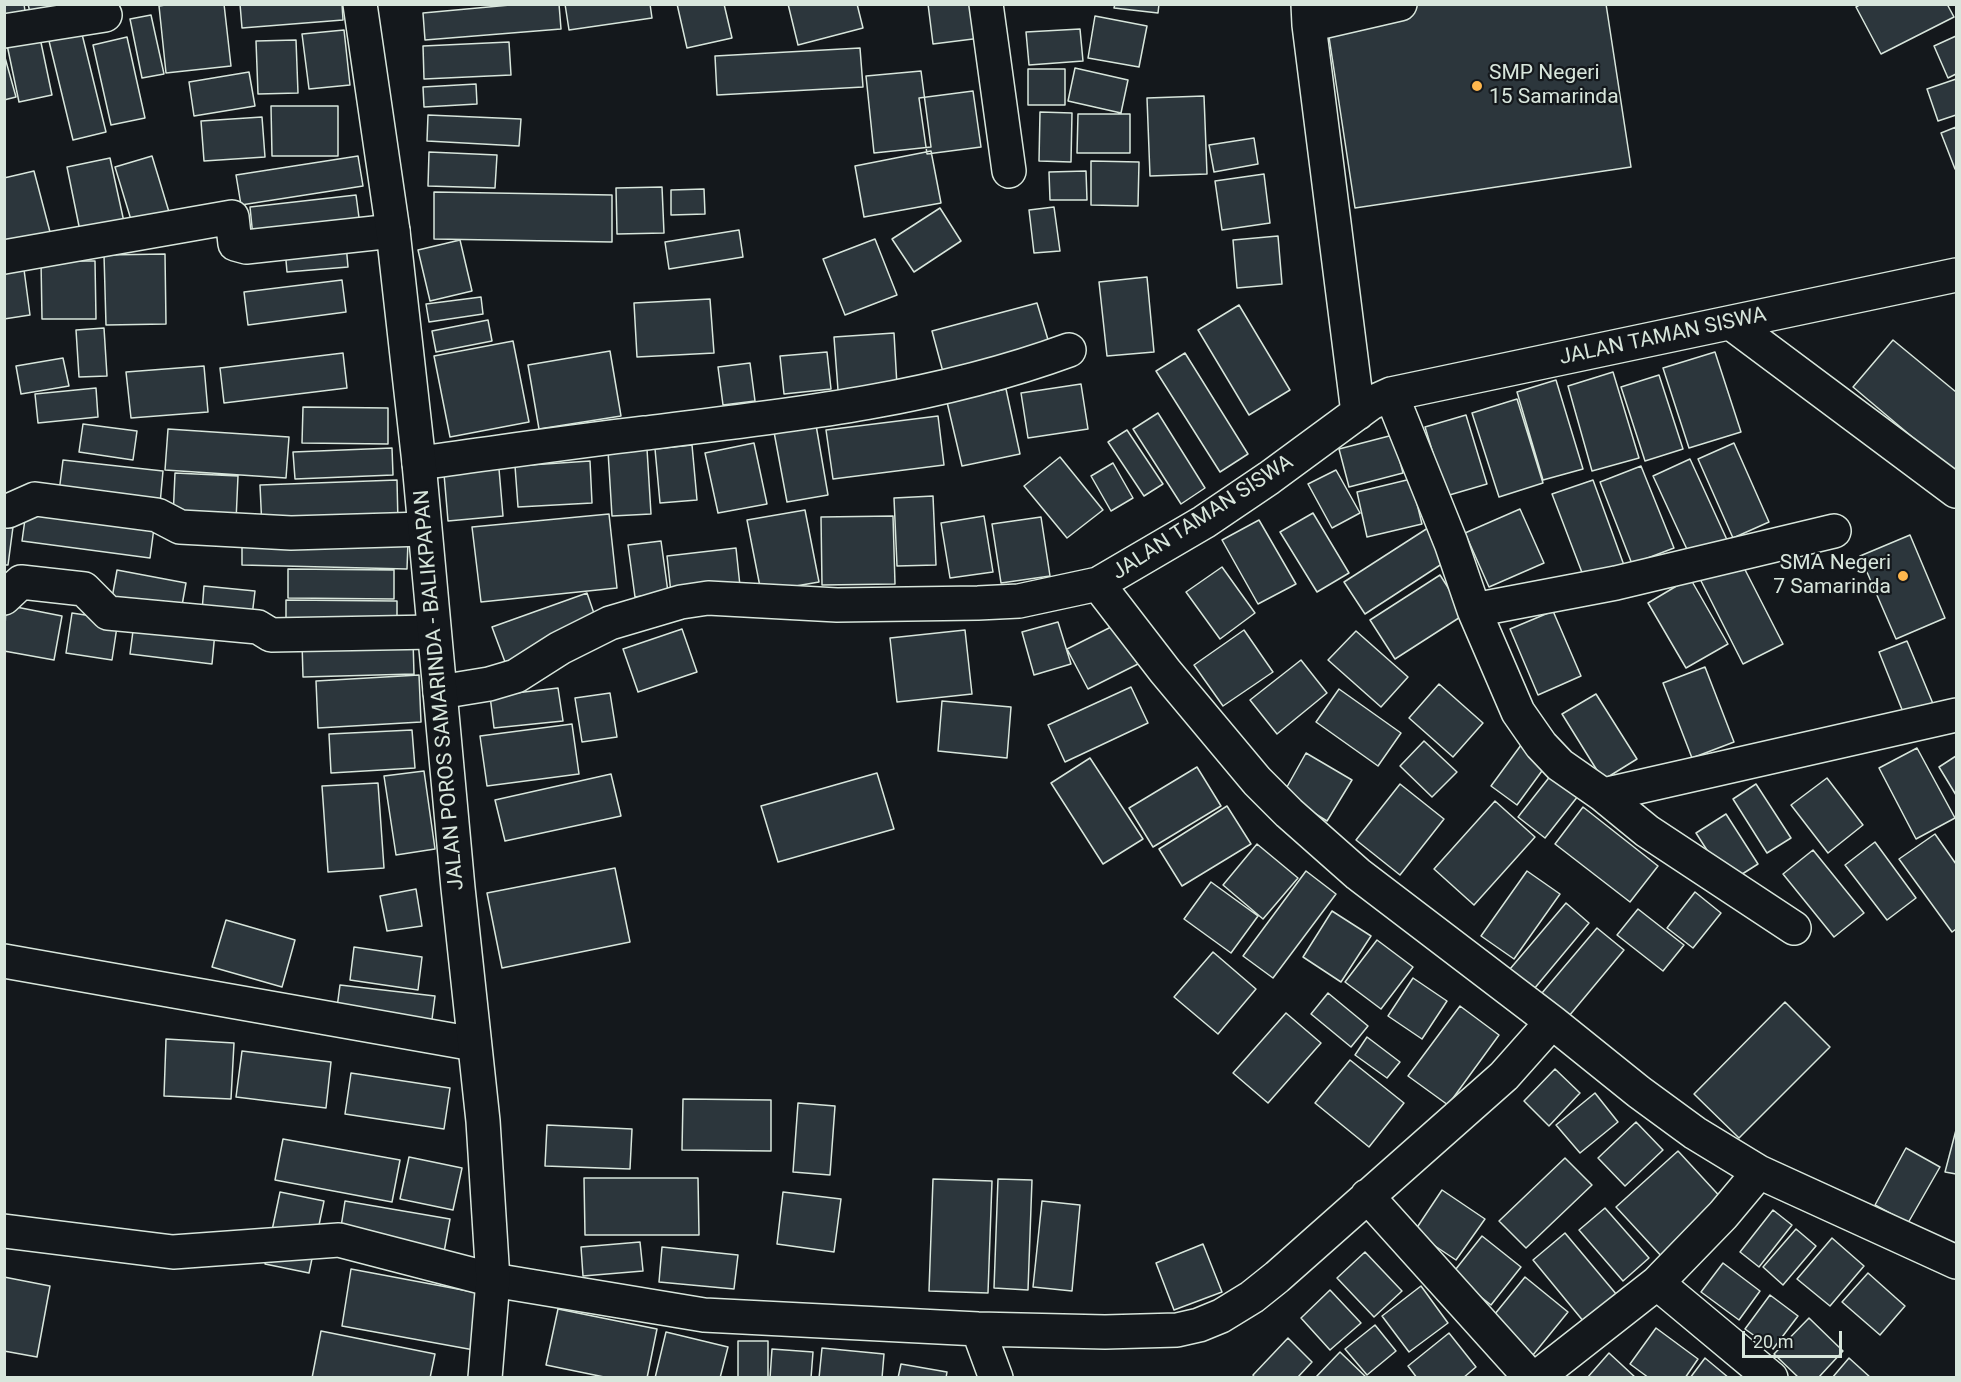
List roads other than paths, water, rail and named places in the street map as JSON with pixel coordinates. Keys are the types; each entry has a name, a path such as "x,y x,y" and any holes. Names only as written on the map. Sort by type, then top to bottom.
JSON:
{"main road":[{"name":"JALAN POROS SAMARINDA - BALIKPAPAN","path":"360,4 393,231 419,463 433,632 483,1121 493,1280 485,1377"},
{"path":"986,4 1009,171"},
{"path":"1358,413 1308,15 1400,4"},
{"path":"4,31 105,15"},
{"path":"4,257 232,217 235,244 246,248 393,231"},
{"name":"JALAN TAMAN SISWA","path":"440,692 489,684 516,676 560,648 610,622 681,602 708,598 837,605 978,603 1019,600 1098,584 1204,522 1371,403 1391,394 1956,275"},
{"path":"1731,323 1956,491"},
{"path":"419,463 627,435 803,415 868,404 1020,368 1069,350"},
{"path":"1391,394 1452,543 1474,610 1518,712 1541,745 1560,765 1604,795 1647,831 1794,928"},
{"path":"4,511 35,499 157,515 180,527 291,533 424,529"},
{"path":"1474,610 1606,586 1834,531"},
{"path":"4,598 21,582 84,589 108,613 258,627 271,635 433,632"},
{"path":"1098,584 1165,670 1257,781 1289,813 1358,874 1552,1022 1648,1099 1695,1132 1759,1172 1956,1262"},
{"path":"1604,795 1956,715"},
{"path":"4,962 474,1044"},
{"path":"4,1231 173,1252 339,1240 493,1280 704,1315 978,1329 1105,1332 1177,1330 1199,1325 1221,1316 1252,1298 1504,1076 1552,1022"},
{"path":"1536,1377 1657,1283 1722,1215 1759,1172"},
{"path":"1367,1196 1531,1377"},
{"path":"1657,1283 1771,1377"},
{"path":"978,1329 996,1377"}],"place":[{"name":"SMP Negeri 15 Samarinda","path":"1477,86"},
{"name":"SMA Negeri 7 Samarinda","path":"1903,576"}]}
